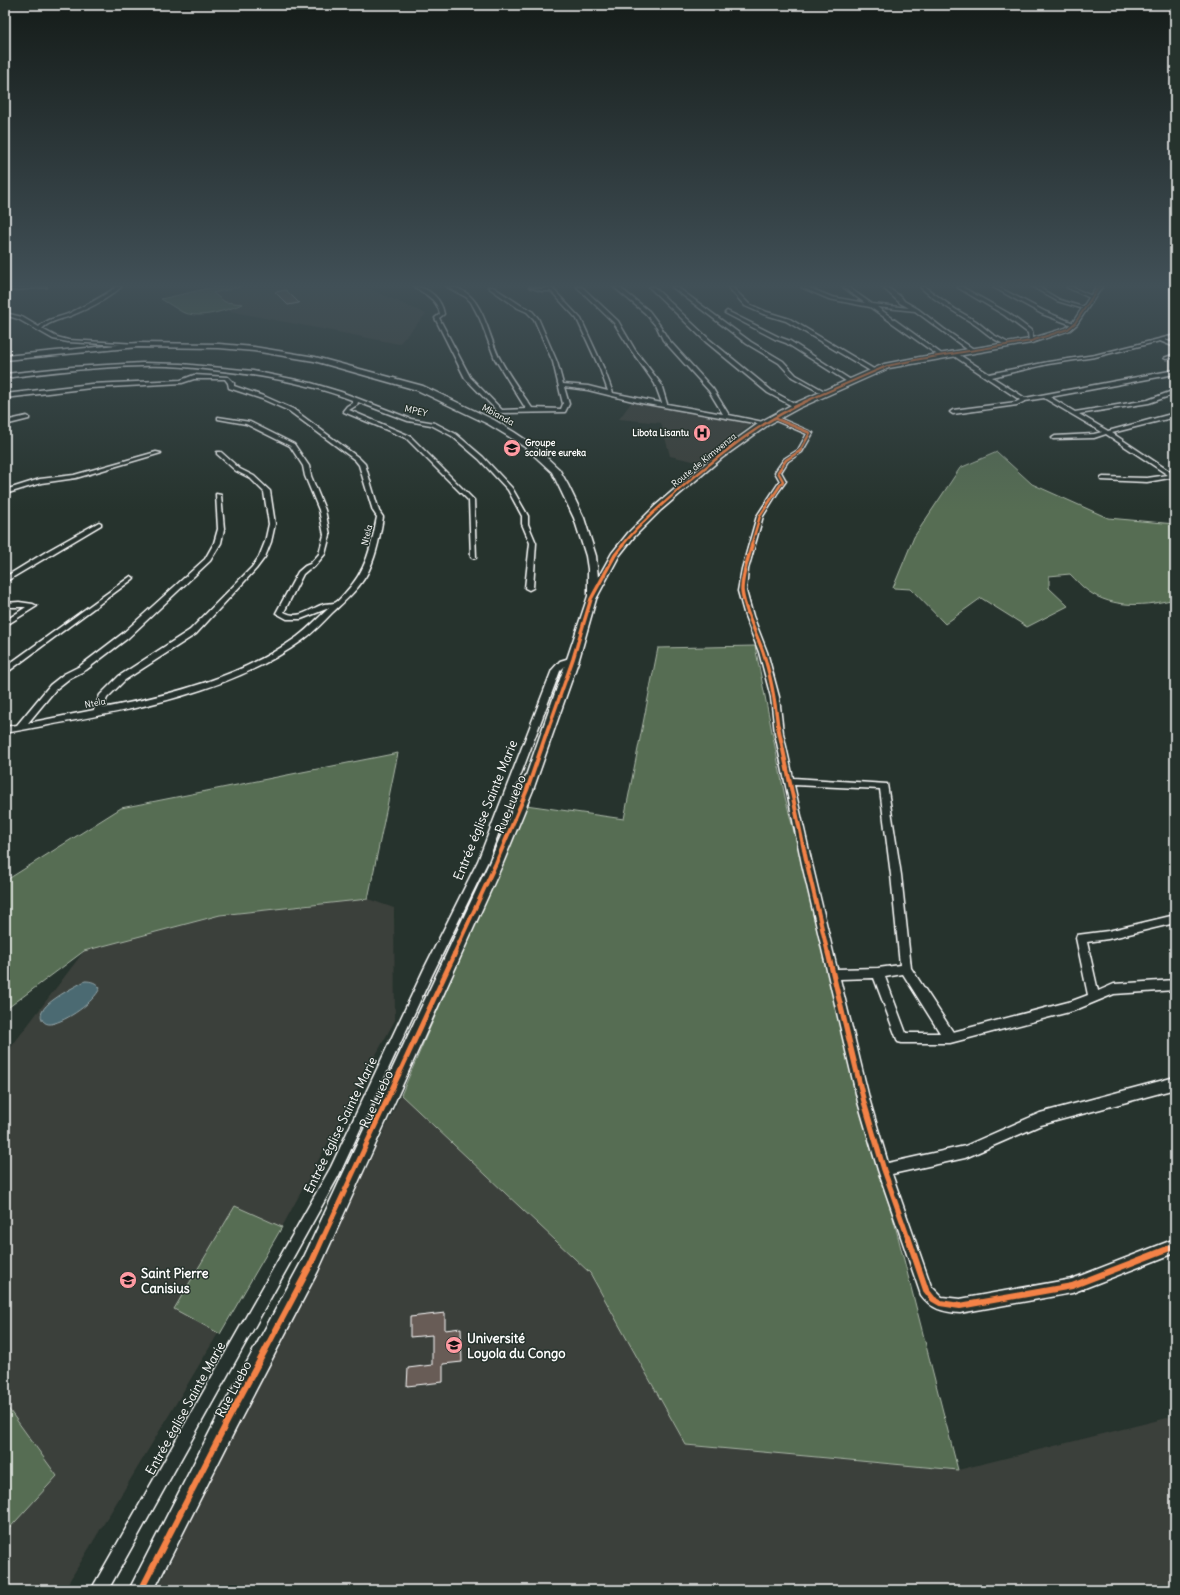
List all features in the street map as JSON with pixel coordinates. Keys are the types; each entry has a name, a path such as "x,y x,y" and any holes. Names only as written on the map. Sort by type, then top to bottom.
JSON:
{"street":[{"name":"Mbianda","path":"324,361 420,388 491,422 529,446 556,471 579,518 591,556 593,569 591,599"},
{"path":"460,361 470,381 501,412 530,410 564,411 566,404 563,397 562,385 554,361"},
{"path":"499,361 530,410"},
{"path":"599,361 611,393"},
{"path":"641,361 658,384 665,405"},
{"path":"685,361 711,390 727,416"},
{"path":"734,361 770,392 796,406"},
{"path":"780,361 794,376 825,393"},
{"path":"819,361 851,382"},
{"path":"858,361 874,371"},
{"name":"Route de Kimwenza","path":"591,599 615,555 631,535 658,508 719,456 765,423 796,406 874,371 903,361"},
{"path":"966,361 1024,400"},
{"path":"988,376 1059,361"},
{"name":"MPEY","path":"5,376 72,368 158,364 253,373 311,385 339,393 410,420 433,424 448,431 481,458 515,496 525,516 526,529 533,543 529,588"},
{"path":"953,412 1017,403 1024,400 1175,372"},
{"name":"Ntela","path":"5,396 91,386 182,381 194,377 208,376 226,378 231,383 230,387 264,398 299,415 338,443 362,464 376,511 380,517 373,548 364,574 351,590 299,639 238,672 188,691 5,730"},
{"path":"562,385 765,423"},
{"path":"1076,413 1149,401 1175,392"},
{"path":"1046,397 1076,413 1173,476 1147,480 1103,479"},
{"path":"355,400 355,404 349,407 346,411 408,437 472,501 474,557"},
{"path":"1055,438 1094,436 1175,415"},
{"path":"5,423 27,418"},
{"path":"220,418 248,423 292,445 306,466 308,476 322,510 326,536 322,554 312,566 307,567 300,573 280,613 287,617 300,617 315,612 324,606 336,605"},
{"path":"774,418 810,434 800,451 786,460 778,472 783,481 760,516 744,569 742,591 749,616 763,652 775,697 779,733 789,781 864,1102 884,1170 926,1290 933,1300 947,1305 960,1306 1072,1286 1175,1246"},
{"path":"5,492 40,481 74,477 158,453"},
{"path":"98,711 104,698 122,678 193,632 203,623 254,568 262,557 268,542 272,524 267,491 252,477 238,470 219,454"},
{"path":"20,727 53,687 67,676 83,668 125,636 208,560 216,548 222,528 218,495"},
{"path":"5,580 51,551 99,524"},
{"path":"5,671 131,578"},
{"name":"Rue Luebo","path":"141,1590 311,1264 492,871 524,798 573,659 591,599"},
{"path":"5,605 19,604 33,606 5,624"},
{"name":"Entrée église Sainte Marie","path":"99,1590 335,1171 428,972 483,861 556,670 563,663 573,659"},
{"path":"789,781 884,786 906,969 950,1038"},
{"path":"1094,997 1081,938 1108,935 1175,919"},
{"path":"833,974 878,973 906,969"},
{"path":"878,973 902,1038 950,1038 1072,1006 1114,989 1175,985"},
{"path":"884,1170 966,1152 1040,1119 1175,1083"}],"shaded area":[{"name":"Libota Lisantu","path":"633,400 754,422 702,463 670,456 661,423 619,419"},
{"name":"Saint Pierre Canisius","path":"368,899 394,908 395,1020 282,1227 64,1590 5,1590 5,1055 84,951 220,915"},
{"name":"Université Loyola du Congo","path":"401,1095 590,1273 686,1445 958,1470 1175,1416 1175,1590 157,1590 357,1188"}],"green space":[{"path":"997,452 1032,484 1108,518 1175,524 1175,599 1142,604 1108,601 1088,591 1070,574 1049,576 1049,588 1068,606 1027,627 981,598 945,624 911,589 893,588 914,537 960,468"},
{"path":"755,646 785,797 958,1470 686,1445 590,1273 401,1095 526,805 624,819 658,648"},
{"path":"398,753 368,899 220,915 84,951 5,1010 5,881 121,808"},
{"path":"235,1206 282,1227 220,1334 174,1309"},
{"path":"5,1404 57,1476 5,1533"}],"water":[{"path":"85,981 93,982 100,988 86,1005 65,1019 51,1024 44,1022 41,1014 51,1001"}],"building":[{"path":"445,1313 445,1330 461,1328 462,1362 443,1364 443,1382 407,1386 408,1368 432,1365 432,1335 410,1337 410,1317"}],"cycle path":[{"path":"141,1590 228,1420 311,1264 496,863 527,790 573,659 591,599 615,555 631,535 658,508 719,456 765,423 796,406 887,366 909,361"},
{"path":"774,418 810,433 800,451 786,460 778,472 783,481 760,516 745,569 742,591 749,616 763,652 775,697 779,733 807,864 864,1102 884,1170 926,1290 933,1299 940,1303 960,1306 1072,1286 1175,1246"}],"place":[{"name":"Libota Lisantu","path":"702,433"},
{"name":"Groupe scolaire eureka","path":"512,448"},
{"name":"Saint Pierre Canisius","path":"128,1280"},
{"name":"Université Loyola du Congo","path":"454,1345"}]}
